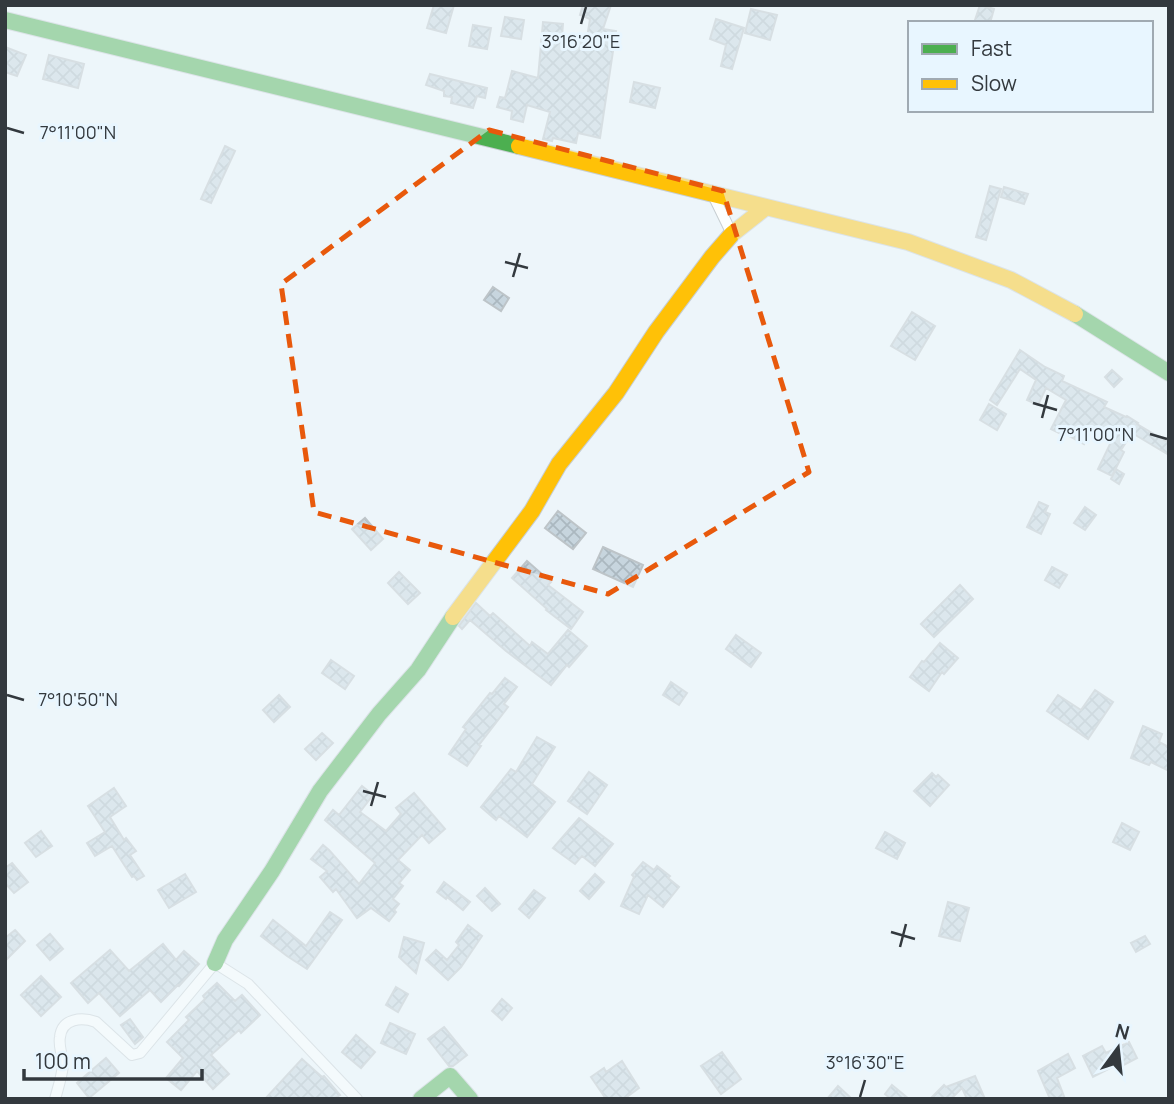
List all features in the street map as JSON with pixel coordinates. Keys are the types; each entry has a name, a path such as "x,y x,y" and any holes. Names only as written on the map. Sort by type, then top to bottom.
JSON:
{"main road":[{"path":"5,20 908,242 1012,281 1091,323 1169,373"},
{"path":"215,963 225,940 278,862 320,791 379,714 418,670 460,606 532,511 559,464 615,393 656,332 732,234 765,208"},
{"path":"421,1099 450,1076 470,1099"}],"street":[{"path":"713,195 732,234"},
{"path":"55,1099 63,1066 60,1034 66,1024 74,1019 96,1021 132,1055 140,1053 215,963 248,984 357,1099"}],"highlighted area":[{"path":"489,130 723,191 809,472 608,594 314,512 281,284"}],"building":[{"path":"434,5 454,5 446,33 427,28"},
{"path":"583,5 611,5 603,29 616,31 600,138 578,133 576,143 553,138 552,141 543,139 550,112 527,105 523,122 511,119 512,111 497,107 500,97 505,98 512,71 538,78 543,22 563,24 562,36 587,38 590,19 580,15"},
{"path":"980,5 994,9 991,21 975,21"},
{"path":"751,9 777,15 770,40 745,33"},
{"path":"505,17 524,20 521,39 501,36"},
{"path":"716,19 744,28 732,69 721,66 726,45 710,39"},
{"path":"473,25 491,28 487,49 469,46"},
{"path":"5,47 26,55 17,76 5,72"},
{"path":"49,55 84,64 78,88 43,79"},
{"path":"430,74 487,88 485,98 477,96 473,108 451,103 452,97 444,96 444,91 426,85"},
{"path":"634,82 660,88 655,108 630,102"},
{"path":"225,146 235,151 211,203 201,199"},
{"path":"990,186 1001,189 986,240 976,237"},
{"path":"1004,187 1028,194 1024,204 1001,197"},
{"path":"493,287 509,298 501,311 484,300"},
{"path":"912,312 935,326 915,360 891,346"},
{"path":"1020,350 1064,376 1062,381 1107,402 1104,407 1127,416 1169,443 1169,455 1132,433 1121,450 1124,452 1112,476 1098,469 1113,438 1091,430 1084,444 1051,429 1066,400 1046,388 1038,405 1027,400 1036,380 1020,369 997,405 990,400"},
{"path":"1112,370 1122,379 1114,387 1105,377"},
{"path":"989,404 1006,414 997,430 980,420"},
{"path":"1116,469 1124,474 1119,484 1111,479"},
{"path":"1039,502 1048,506 1045,512 1050,514 1041,534 1027,527"},
{"path":"1085,507 1096,515 1085,530 1074,523"},
{"path":"558,511 586,533 573,549 545,528"},
{"path":"365,518 383,539 371,550 352,529"},
{"path":"603,547 643,565 633,587 593,569"},
{"path":"527,561 551,582 548,585 583,612 571,629 512,578"},
{"path":"1052,567 1067,575 1059,588 1045,580"},
{"path":"399,572 420,593 408,604 388,583"},
{"path":"960,585 973,599 934,637 921,624"},
{"path":"476,603 490,616 493,613 530,646 532,642 548,654 568,630 587,646 551,685 470,620 462,629 459,626"},
{"path":"736,635 761,653 751,667 726,649"},
{"path":"940,643 958,658 944,674 942,672 929,691 910,677"},
{"path":"331,660 354,676 345,689 322,673"},
{"path":"505,678 517,687 504,704 508,707 479,745 481,746 467,766 449,754 466,729 463,727"},
{"path":"671,682 687,693 679,705 663,695"},
{"path":"1095,690 1113,702 1088,739 1047,711 1058,695 1081,710"},
{"path":"279,695 290,707 274,722 263,710"},
{"path":"1143,726 1162,734 1159,742 1169,747 1169,771 1151,762 1149,765 1131,758"},
{"path":"322,733 333,743 316,760 305,749"},
{"path":"537,737 555,747 532,784 555,802 527,837 499,816 496,820 481,807 511,769 516,772"},
{"path":"589,772 607,785 587,814 568,801"},
{"path":"932,773 949,785 930,806 914,791"},
{"path":"362,786 373,795 360,812 386,831 401,814 396,808 414,793 445,829 429,843 422,835 398,860 410,870 399,883 403,886 393,899 399,904 389,921 371,908 357,918 336,889 333,892 320,877 327,871 311,859 323,845 359,884 375,863 325,820 333,810 339,815"},
{"path":"114,788 126,806 110,817 124,840 126,838 136,851 130,855 144,876 137,880 132,877 112,846 95,856 87,843 105,832 88,806"},
{"path":"579,818 613,844 595,866 582,856 575,864 553,848"},
{"path":"1122,823 1139,832 1130,850 1113,842"},
{"path":"41,831 52,846 36,857 25,843"},
{"path":"885,832 905,843 897,859 876,848"},
{"path":"643,862 654,870 657,866 679,887 663,907 648,895 639,914 621,906 634,877 632,875"},
{"path":"12,863 28,882 14,893 5,883 5,868"},
{"path":"185,874 196,892 169,908 158,890"},
{"path":"595,874 604,882 589,899 580,891"},
{"path":"444,882 470,902 463,910 437,892"},
{"path":"485,888 500,904 492,911 477,896"},
{"path":"534,890 545,898 529,918 519,909"},
{"path":"948,902 969,908 960,941 939,936"},
{"path":"330,912 342,920 307,969 261,936 273,920 306,946"},
{"path":"468,925 482,936 461,967 448,980 426,960 436,950 447,960 459,945 456,942"},
{"path":"15,930 25,941 5,961 5,938"},
{"path":"50,934 63,949 50,960 37,945"},
{"path":"1145,936 1150,944 1136,952 1131,943"},
{"path":"404,937 424,943 416,973 399,957"},
{"path":"163,944 176,960 184,951 199,964 161,1002 150,990 120,1016 99,993 88,1003 71,983 110,950 129,971"},
{"path":"41,976 61,997 41,1016 21,995"},
{"path":"217,983 235,1001 242,995 260,1015 211,1055 229,1074 213,1089 197,1071 181,1090 166,1078 183,1058 167,1042 189,1020 186,1017"},
{"path":"396,987 408,994 398,1012 386,1005"},
{"path":"502,999 512,1008 502,1020 492,1011"},
{"path":"130,1019 143,1037 135,1044 121,1025"},
{"path":"390,1023 415,1034 406,1054 381,1043"},
{"path":"444,1027 467,1055 453,1066 449,1066 428,1039"},
{"path":"356,1035 375,1052 361,1068 342,1052"},
{"path":"1129,1042 1137,1058 1093,1077 1083,1056 1102,1046 1106,1053"},
{"path":"722,1052 741,1079 721,1094 701,1066"},
{"path":"1068,1054 1075,1068 1057,1078 1065,1099 1050,1099 1038,1071"},
{"path":"106,1058 119,1073 89,1098 77,1083"},
{"path":"302,1059 324,1076 340,1095 334,1099 265,1099"},
{"path":"622,1061 639,1088 624,1099 606,1099 591,1077 604,1068 606,1072"},
{"path":"975,1076 985,1099 967,1099 962,1088 951,1099 930,1099 944,1085 946,1087"},
{"path":"892,1085 909,1099 891,1099 885,1094"},
{"path":"838,1086 852,1099 827,1099"}],"traffic: fast":[{"path":"5,20 519,146"},
{"path":"1075,314 1169,373"},
{"path":"215,963 225,940 272,871 320,791 379,714 418,670 453,617"},
{"path":"421,1099 450,1076 470,1099"}],"traffic: slow":[{"path":"519,146 908,242 1011,280 1075,314"},
{"path":"453,617 532,511 559,464 616,393 656,332 712,257 732,234 765,208"}]}
